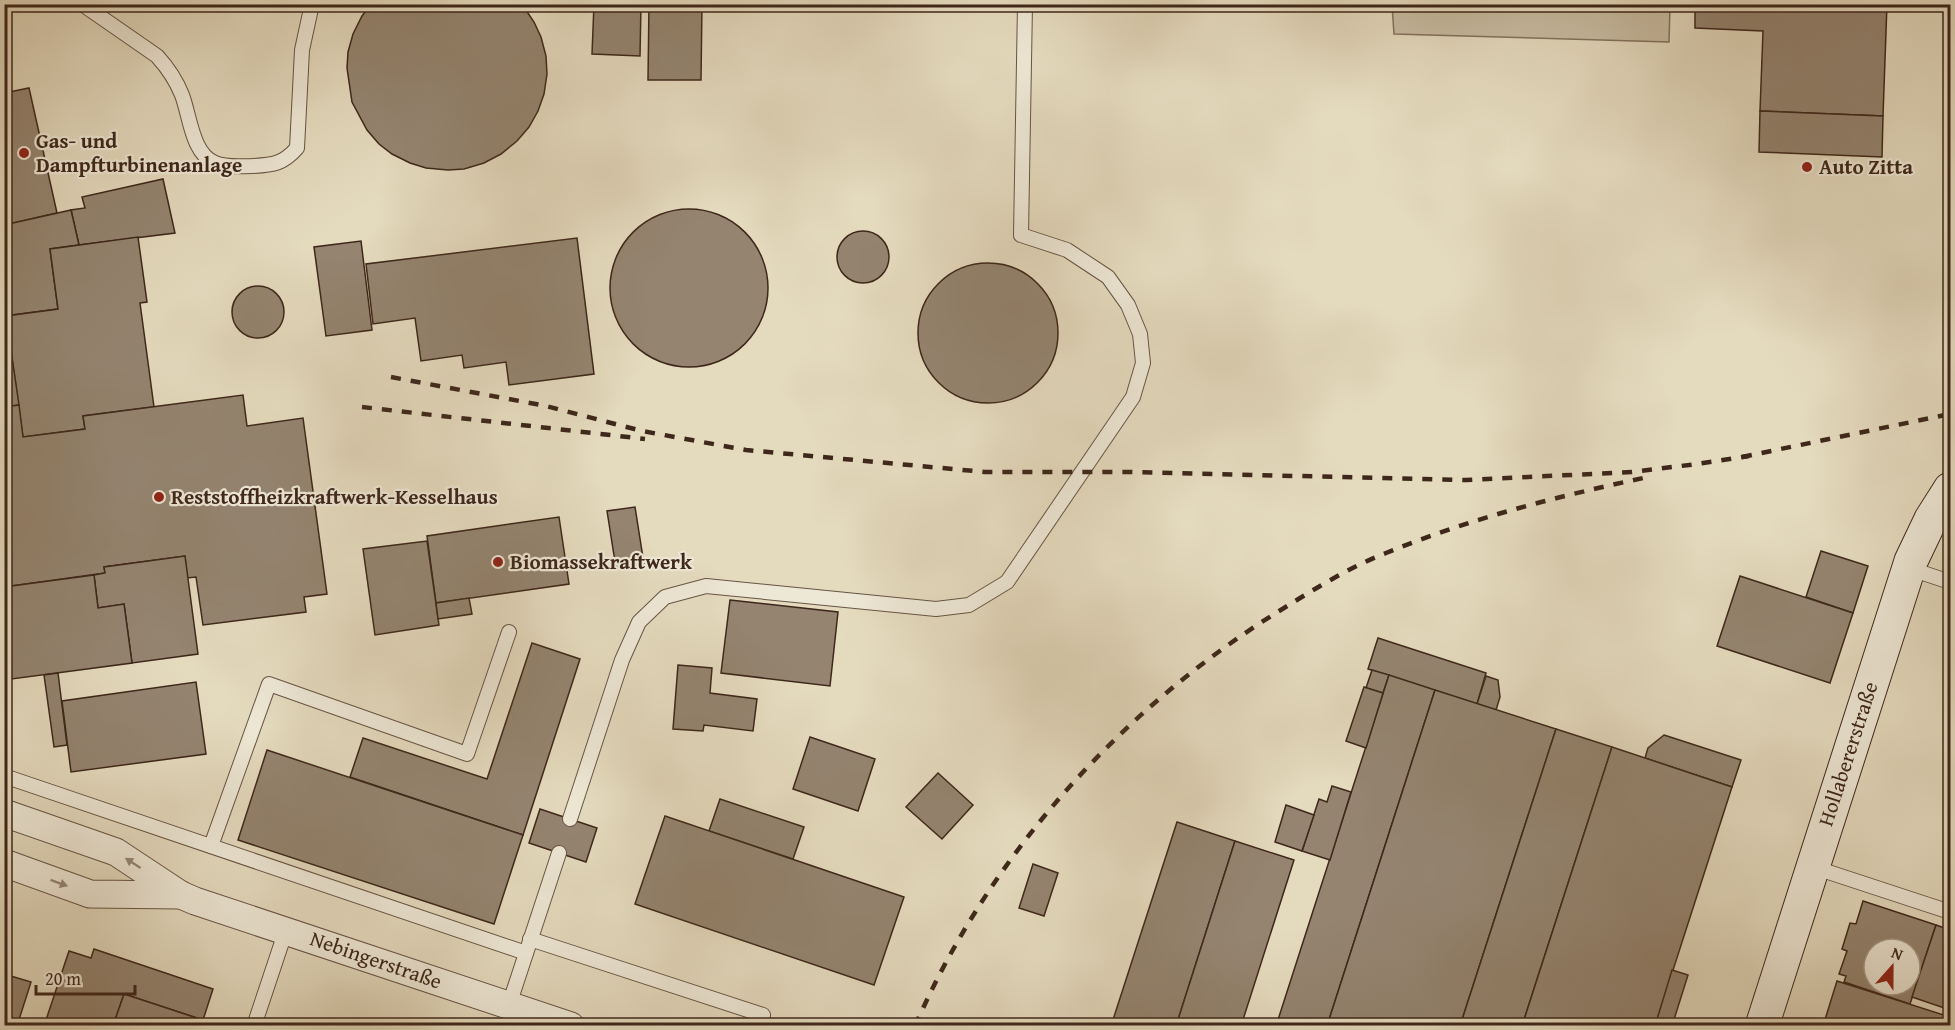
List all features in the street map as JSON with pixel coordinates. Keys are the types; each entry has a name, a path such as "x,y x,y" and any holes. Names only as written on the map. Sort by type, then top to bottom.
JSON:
{"street":[{"name":"Hollabererstraße","path":"1762,1026 1908,568 1923,535 1949,492"},
{"name":"Nebingerstraße","path":"4,813 116,852 181,895 571,1026"},
{"name":"Nebingerstraße","path":"4,863 90,894 181,895"}],"lane":[{"path":"82,4 165,65 182,96 202,154 214,163 229,166 270,165 287,159 297,148 302,50 312,4"},
{"path":"570,819 622,660 639,622 665,597 706,586 936,609 969,605 1007,582 1133,397 1143,363 1140,334 1128,305 1108,277 1066,250 1022,235 1025,4"},
{"path":"1908,568 1950,582"},
{"path":"211,846 269,684 467,754 509,632"},
{"path":"4,776 526,953"},
{"path":"509,1005 559,853"},
{"path":"1811,867 1950,912"},
{"path":"254,1026 286,930"},
{"path":"530,939 763,1015"}],"shaded area":[{"path":"1392,5 1670,5 1669,42 1394,34"}],"building":[{"path":"371,4 522,4 541,37 546,56 547,74 544,94 529,127 501,154 484,163 464,169 426,168 392,154 379,144 367,130 352,102 347,68 353,34"},
{"path":"594,4 641,4 640,56 592,54"},
{"path":"649,4 702,4 701,80 648,80"},
{"path":"1695,4 1887,4 1883,116 1760,111 1763,31 1695,28"},
{"name":"Gas- und Dampfturbinenanlage","path":"29,88 57,213 4,225 4,93"},
{"path":"1760,111 1883,116 1882,157 1759,152"},
{"path":"163,179 175,233 79,245 71,210 85,208 82,197"},
{"path":"689,209 704,210 719,215 733,222 745,232 755,244 762,258 767,273 767,303 762,318 755,332 745,344 733,354 719,361 704,366 689,367 674,366 659,361 645,354 633,344 623,332 616,318 611,303 610,288 611,273 616,258 623,244 633,232 645,222 659,215 674,210"},
{"path":"71,210 79,245 50,249 58,309 4,316 4,225"},
{"path":"863,231 877,235 885,243 889,257 885,271 877,279 863,283 849,279 841,271 837,257 841,243 849,235"},
{"path":"138,237 147,302 140,303 154,407 83,416 85,429 23,437 6,316 58,309 50,249"},
{"path":"577,238 594,374 509,385 506,362 464,368 462,355 421,361 415,318 373,324 366,264"},
{"path":"361,241 372,330 326,336 314,247"},
{"path":"988,263 1015,268 1038,283 1053,306 1058,333 1053,360 1038,383 1015,398 988,403 961,398 938,383 923,360 918,333 923,306 938,283 961,268"},
{"path":"258,286 268,288 276,294 282,302 284,312 282,322 276,330 268,336 258,338 248,336 240,330 234,322 232,312 234,302 240,294 248,288"},
{"path":"4,316 6,316 19,405 4,407"},
{"name":"Reststoffheizkraftwerk-Kesselhaus","path":"243,395 247,426 303,418 327,594 304,597 306,612 203,625 196,577 187,578 185,556 104,567 105,573 4,587 4,407 19,405 23,437 85,429 83,416"},
{"path":"635,507 644,564 616,568 607,511"},
{"name":"Biomassekraftwerk","path":"559,517 569,584 436,603 427,536"},
{"path":"427,541 439,625 375,635 363,549"},
{"path":"1821,551 1868,566 1853,613 1806,597"},
{"path":"185,556 198,654 132,663 124,604 98,608 94,575 105,573 104,567"},
{"path":"94,575 98,608 124,604 132,663 4,680 4,587"},
{"path":"1740,576 1853,613 1830,683 1717,646"},
{"path":"469,598 472,614 438,619 436,603"},
{"path":"730,600 838,612 830,686 721,673"},
{"path":"1378,638 1486,673 1477,704 1368,669"},
{"path":"532,643 580,659 523,835 350,777 363,738 487,779"},
{"path":"678,665 712,668 710,693 757,699 753,731 704,725 703,731 673,729"},
{"path":"1372,670 1389,675 1383,693 1366,688"},
{"path":"58,673 67,745 54,747 44,675"},
{"path":"1389,675 1435,690 1327,1026 1276,1026"},
{"path":"1486,676 1498,680 1500,697 1496,710 1477,704"},
{"path":"196,682 206,754 71,772 62,701"},
{"path":"1364,687 1383,693 1366,748 1346,741"},
{"path":"1435,690 1556,729 1460,1026 1327,1026"},
{"path":"1556,729 1612,747 1522,1026 1460,1026"},
{"path":"1664,735 1741,760 1732,787 1645,758 1648,748"},
{"path":"810,737 875,759 858,811 793,789"},
{"path":"1612,747 1732,787 1655,1026 1522,1026"},
{"path":"267,750 523,835 494,924 238,840"},
{"path":"938,773 973,805 942,839 906,807"},
{"path":"1332,786 1351,792 1330,860 1302,851 1319,799 1327,802"},
{"path":"720,799 804,827 793,859 709,831"},
{"path":"1286,805 1314,815 1302,851 1275,842"},
{"path":"540,809 597,828 586,862 529,843"},
{"path":"665,816 904,897 874,985 635,904"},
{"path":"1177,822 1235,841 1176,1026 1111,1026"},
{"path":"1235,841 1294,860 1241,1026 1176,1026"},
{"path":"1033,864 1058,873 1044,916 1019,908"},
{"path":"1863,901 1936,925 1922,968 1922,937 1862,937 1862,988 1844,982 1846,976 1839,974 1847,951 1842,949 1850,923 1856,924"},
{"path":"1936,925 1950,930 1950,1010 1912,997 1922,997 1922,967"},
{"path":"94,949 213,989 203,1020 124,994 113,1026 44,1026 69,951 91,958"},
{"path":"1672,970 1688,975 1672,1026 1655,1026"},
{"path":"4,974 31,982 17,1026 4,1026"},
{"path":"1837,981 1862,989 1862,997 1887,997 1950,1017 1950,1026 1823,1026"},
{"path":"124,994 203,1020 208,1022 207,1026 113,1026"},
{"path":"1889,997 1912,997 1910,1004"}],"railway":[{"path":"391,377 546,406 642,431 746,450 985,472 1129,472 1466,480 1632,472 1749,456"},
{"path":"362,407 645,439"},
{"path":"1742,457 1950,414"},
{"path":"915,1026 946,962 982,901 1023,843 1068,788 1117,737 1170,690 1225,647 1321,585 1360,564 1418,540 1516,509 1648,477"}],"place":[{"name":"Gas- und Dampfturbinenanlage","path":"24,153"},
{"name":"Auto Zitta","path":"1807,167"},
{"name":"Reststoffheizkraftwerk-Kesselhaus","path":"159,497"},
{"name":"Biomassekraftwerk","path":"498,562"}]}
